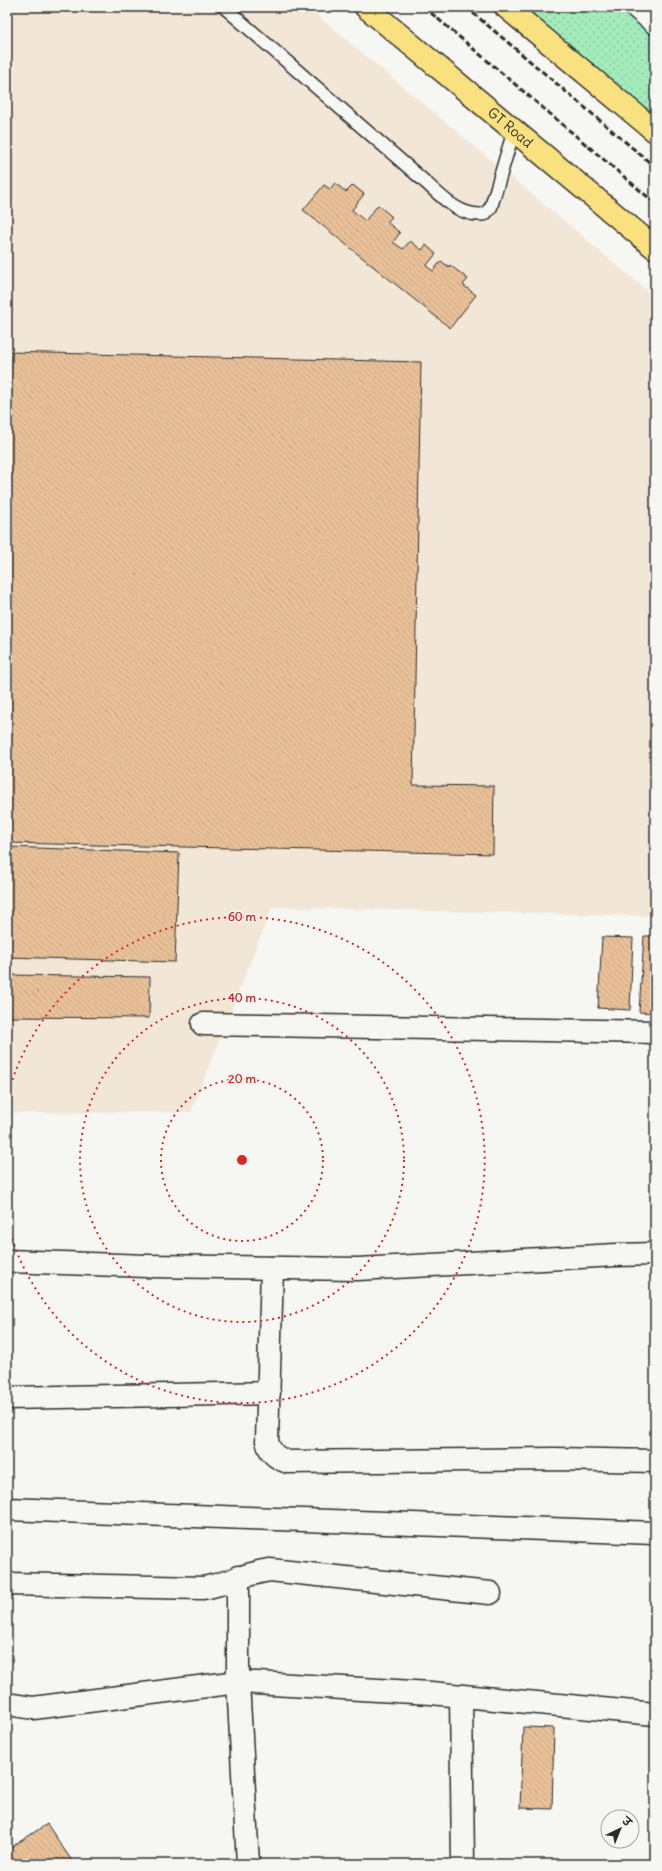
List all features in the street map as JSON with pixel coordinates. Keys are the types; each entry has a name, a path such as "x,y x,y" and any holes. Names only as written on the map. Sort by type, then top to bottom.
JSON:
{"highway":[{"name":"GT Road","path":"366,7 655,248"},
{"path":"506,7 655,131"}],"street":[{"path":"636,7 655,23"},
{"path":"203,1024 655,1032"},
{"path":"7,1261 147,1266 358,1269 655,1254"},
{"path":"272,1268 268,1441 269,1450 278,1458 288,1462 546,1459 655,1461"},
{"path":"7,1398 269,1393"},
{"path":"7,1509 655,1533"},
{"path":"7,1584 203,1588 219,1585 238,1577 256,1572 287,1570 490,1593"},
{"path":"238,1577 238,1682 248,1864"},
{"path":"7,1704 33,1708 238,1682 431,1692 655,1714"},
{"path":"462,1696 463,1864"}],"lane":[{"path":"224,7 428,185 451,204 467,213 476,216 485,214 491,208 514,130"}],"shaded area":[{"path":"7,7 307,7 655,297 655,916 272,907 191,1112 7,1113"}],"green space":[{"path":"506,7 640,7 655,20 655,131"}],"building":[{"path":"335,183 346,192 353,185 364,194 352,210 365,221 378,205 392,217 387,222 400,233 393,242 403,249 410,241 422,250 426,245 436,254 426,266 433,271 441,261 449,267 450,265 468,279 463,285 476,295 450,328 303,210 324,185 330,189"},
{"path":"7,352 421,362 413,785 494,786 493,854 7,843"},
{"path":"7,847 179,853 175,962 7,957"},
{"path":"644,936 655,936 655,1013 639,1012"},
{"path":"602,937 633,938 630,1010 598,1008"},
{"path":"7,975 150,977 149,1018 7,1017"},
{"path":"653,1268 655,1268 655,1325"},
{"path":"523,1727 554,1728 552,1809 520,1808"},
{"path":"47,1824 74,1864 7,1864 7,1850"}],"railway":[{"path":"424,7 655,203"},
{"path":"466,7 655,167"}]}
